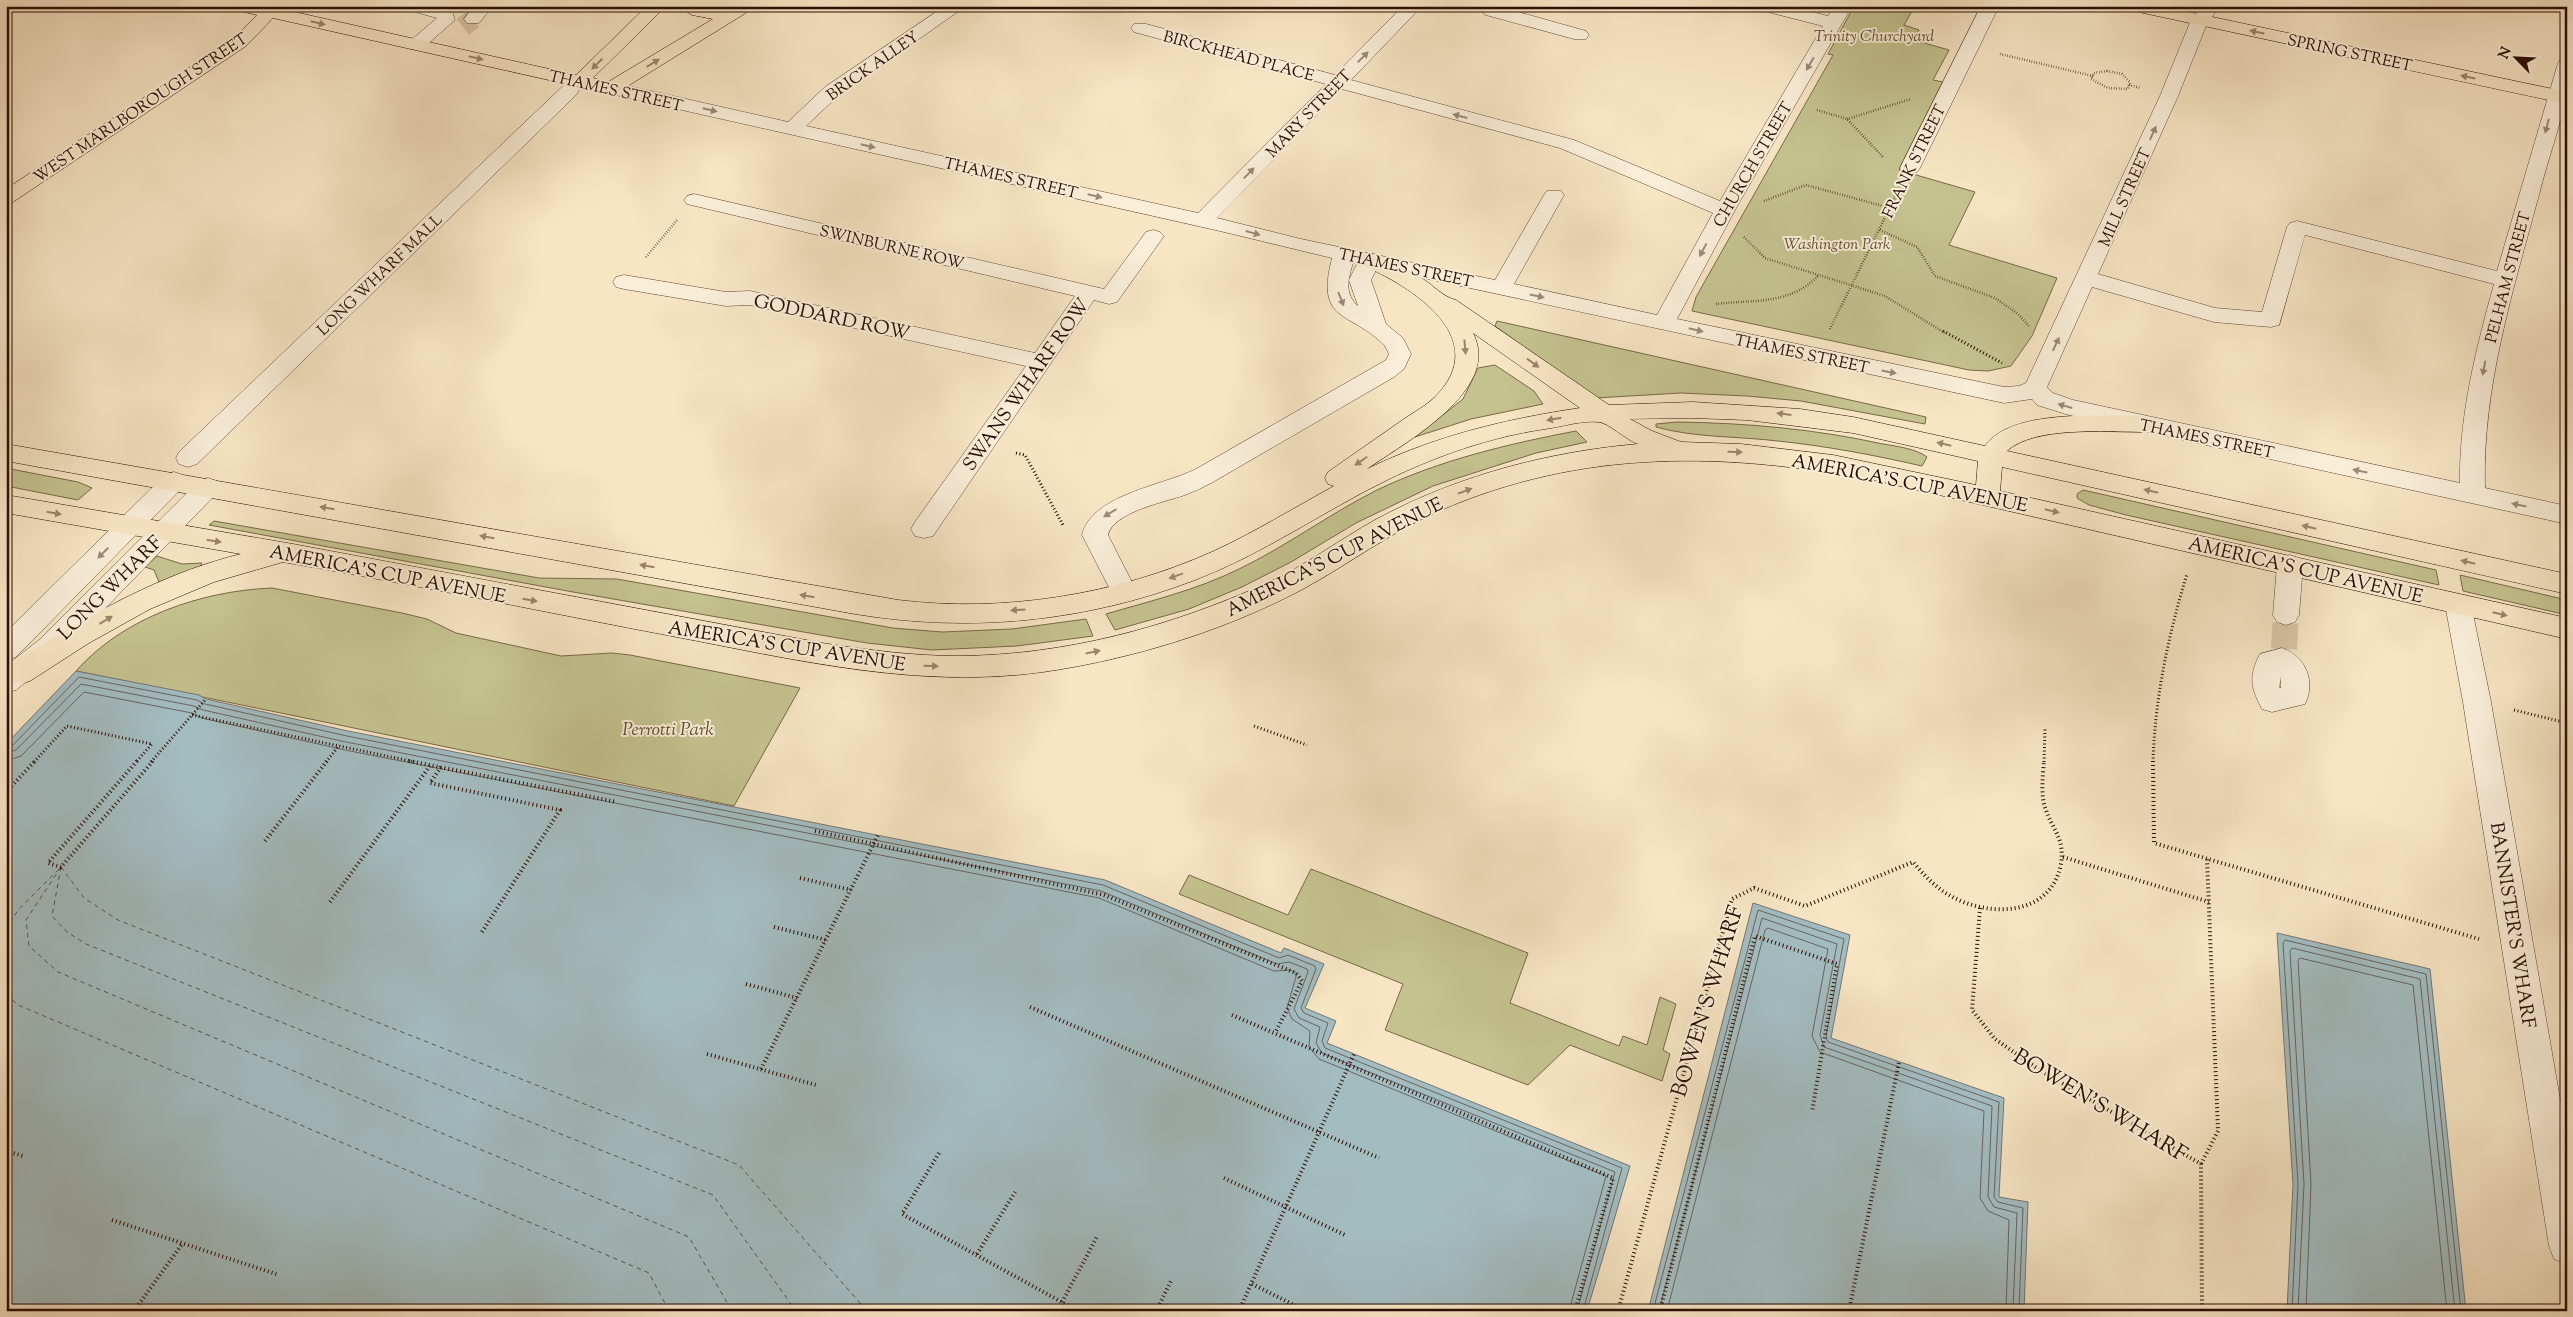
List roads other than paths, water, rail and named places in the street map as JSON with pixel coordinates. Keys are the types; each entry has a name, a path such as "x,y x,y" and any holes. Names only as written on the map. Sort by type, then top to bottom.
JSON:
{"main road":[{"name":"THAMES STREET","path":"242,6 273,9 575,86 611,88"},
{"path":"575,86 646,14 657,6"},
{"path":"686,6 697,12 712,14 745,8"},
{"name":"SPRING STREET","path":"2134,6 2206,13 2561,97"},
{"path":"611,88 745,8"},
{"name":"WEST MARLBOROUGH STREET","path":"6,198 226,52 250,33 273,9"},
{"path":"1370,260 1399,273 1435,296 1602,412 1638,434 1686,450"},
{"path":"1221,558 1434,410 1450,396 1463,374 1466,348 1452,314 1435,296"},
{"path":"6,452 770,590 912,612 954,613 1026,610 1124,592 1221,558 1356,484 1433,450 1520,426 1602,412 1675,409 1775,413 1853,425 2567,584"},
{"path":"1987,496 1993,448 2004,438 2029,429 2141,424"},
{"name":"AMERICA'S CUP AVENUE","path":"6,504 293,554 430,582 858,660 962,667 1013,664 1106,649 1165,634 1225,613 1295,580 1384,527 1428,505 1512,474 1617,454 1686,450 1767,454 1820,460 1987,496 2567,630"},
{"path":"13,678 111,616 157,593 221,569 293,554"}],"street":[{"path":"414,6 446,15 446,20 416,45"},
{"name":"BRICK ALLEY","path":"792,128 832,91 958,6"},
{"name":"MARY STREET","path":"1203,220 1413,6"},
{"path":"1485,6 1492,11 1580,35"},
{"path":"1766,6 1838,15"},
{"name":"FRANK STREET","path":"1910,168 1990,6"},
{"name":"MILL STREET","path":"2035,388 2087,278 2206,13"},
{"name":"CHURCH STREET","path":"1664,323 1729,202 1838,15"},
{"path":"434,49 473,17"},
{"name":"BIRCKHEAD PLACE","path":"1140,28 1567,144 1729,202"},
{"name":"PELHAM STREET","path":"2473,495 2475,417 2489,344 2506,280 2561,97 2567,63"},
{"name":"LONG WHARF MALL","path":"188,458 575,86"},
{"name":"THAMES STREET","path":"611,88 1203,220 1370,260 2004,395 2024,394 2035,388 2045,398 2058,404 2141,424 2567,515"},
{"path":"1501,288 1554,195"},
{"name":"SWINBURNE ROW","path":"694,200 1089,292"},
{"path":"2087,278 2214,315 2271,320 2297,227 2506,280"},
{"name":"SWANS WHARF ROW","path":"924,529 981,444 1089,292 1109,297 1153,236"},
{"path":"1124,592 1096,540 1096,526 1109,512 1155,497 1220,468 1391,368 1398,358 1398,349 1376,326 1345,308 1339,298 1337,285 1344,254"},
{"path":"1370,260 1360,280 1376,326"},
{"name":"GODDARD ROW","path":"624,282 726,299 750,298 1039,361"},
{"name":"LONG WHARF","path":"6,649 174,481"},
{"name":"LONG WHARF","path":"13,678 49,648 208,487"},
{"path":"2286,615 2290,565"},
{"name":"BANNISTER'S WHARF","path":"2458,604 2477,702 2567,1246"}],"water":[{"path":"76,671 199,695 206,699 348,731 1105,880 1281,953 1284,948 1324,964 1305,1008 1336,1021 1327,1043 1630,1166 1587,1311 6,1311 6,744"},
{"path":"1753,903 1850,935 1831,1038 2004,1098 1999,1197 2028,1202 2024,1311 1648,1311"},
{"path":"2277,933 2430,969 2466,1311 2287,1311 2293,1184"}],"tunnel":[{"path":"463,27 473,19"},
{"path":"2284,649 2286,615"}],"park label":[{"name":"Trinity Churchyard","path":"1874,35"},
{"name":"Washington Park","path":"1837,243"},
{"name":"Perrotti Park","path":"668,728"}]}
